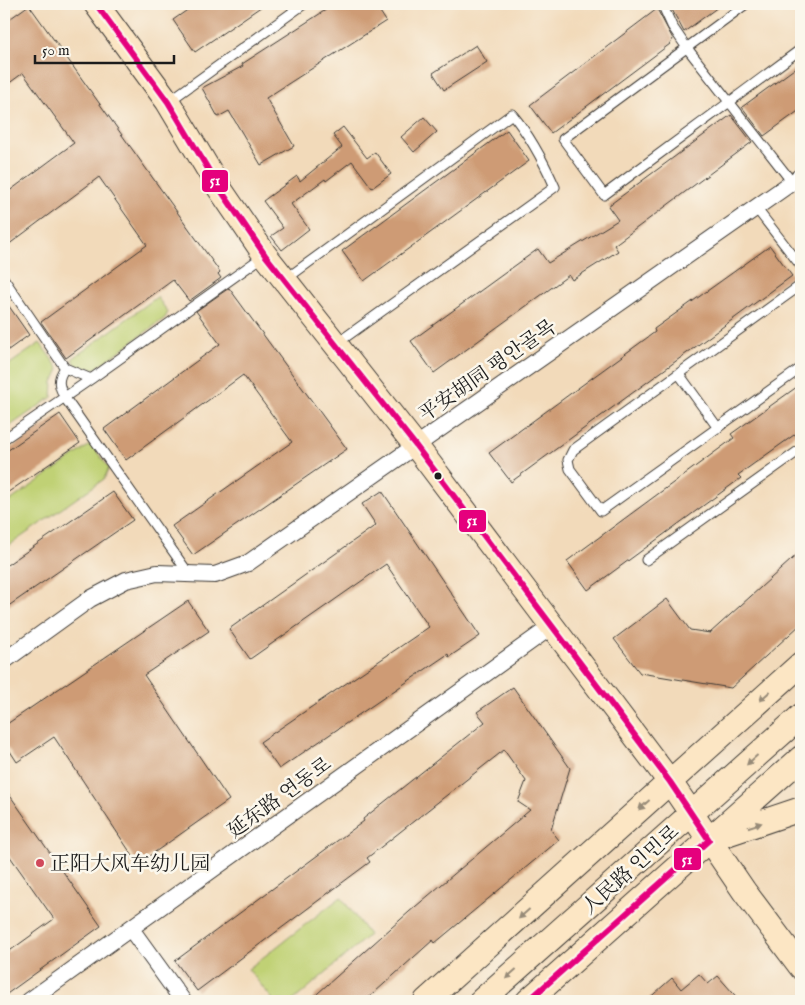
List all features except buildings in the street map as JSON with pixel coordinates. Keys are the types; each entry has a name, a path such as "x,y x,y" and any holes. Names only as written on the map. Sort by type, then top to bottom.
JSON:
{"street":[{"path":"96,4 168,102 220,189 265,255 416,446 670,782 709,840 801,967"},
{"name":"平安胡同 평안골목","path":"4,661 90,600 126,580 157,573 215,575 248,563 797,179"},
{"name":"延东路 연동로","path":"29,1001 552,626"},
{"path":"426,1001 801,664"},
{"name":"人民路 인민로","path":"480,1001 801,716"},
{"name":"人民路 인민로","path":"528,1001 801,758"},
{"path":"709,840 801,809"},
{"path":"131,929 183,1001"}],"lane":[{"path":"168,102 304,4"},
{"path":"662,4 672,26 729,103 797,179"},
{"path":"746,4 563,139 604,195 801,49"},
{"path":"285,280 512,114 540,152 555,187 336,344"},
{"path":"756,208 801,266"},
{"path":"4,439 65,398 265,255"},
{"path":"4,279 65,368 91,379"},
{"path":"801,286 572,450 568,460 570,470 601,511 801,368"},
{"path":"65,368 60,375 58,385 65,398 189,574"},
{"path":"679,374 718,428"},
{"path":"646,560 801,449"}],"green space":[{"path":"157,297 168,312 165,318 95,369 78,367 72,359"},
{"path":"40,343 59,369 53,382 52,397 4,430 4,368"},
{"path":"91,444 109,468 104,479 4,549 4,505"},
{"path":"341,897 369,935 293,1001 274,1001 248,969"}],"transit line":[{"name":"51","path":"96,4 168,102 220,189 265,255 416,446 670,782 709,840 528,1001"}],"place":[{"name":"正阳大风车幼儿园","path":"40,863"}]}
